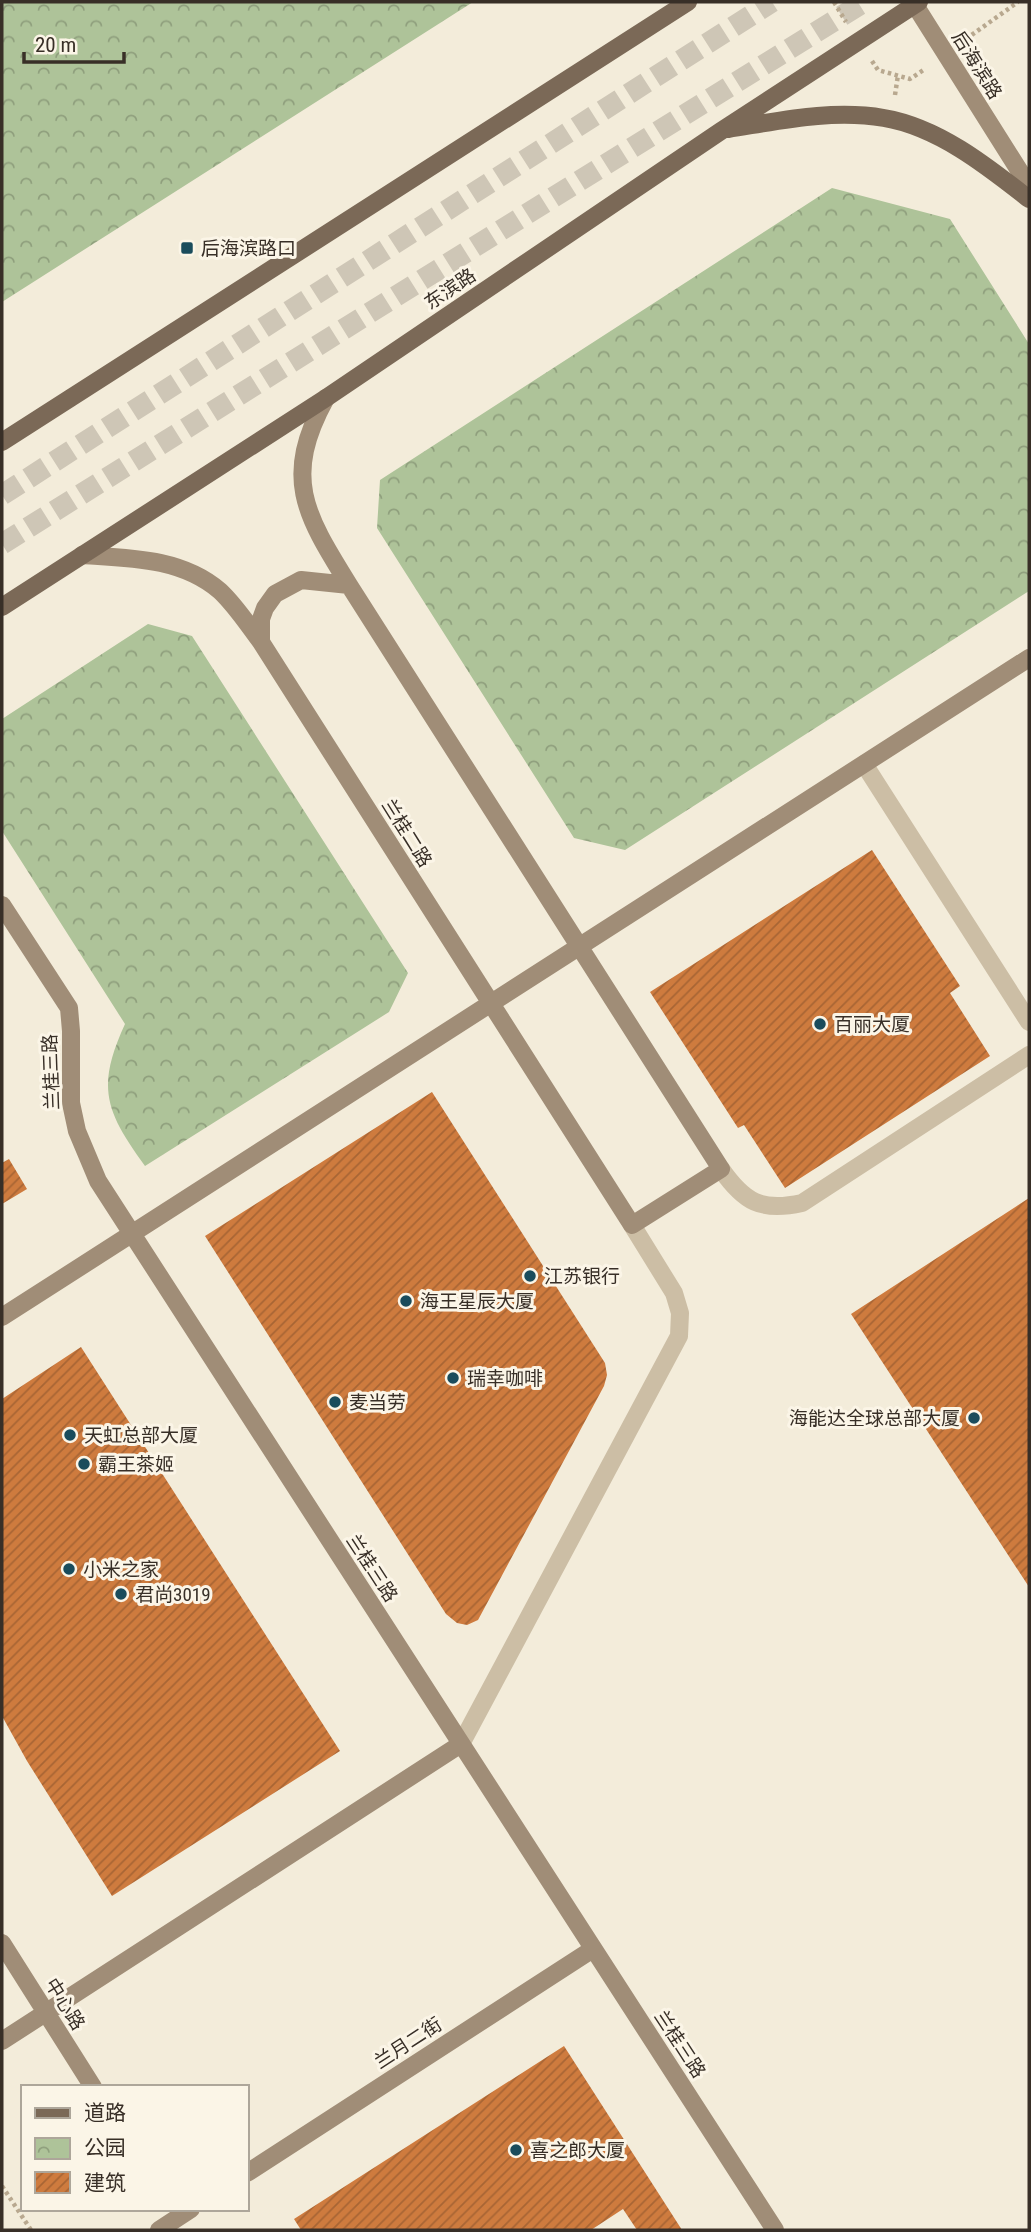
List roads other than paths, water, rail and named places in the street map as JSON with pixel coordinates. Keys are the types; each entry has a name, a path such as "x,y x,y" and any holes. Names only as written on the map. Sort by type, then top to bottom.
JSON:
{"main road":[{"path":"659,20 673,2"},
{"path":"2,442 688,2"},
{"name":"东滨路","path":"2,607 326,398 915,3"},
{"path":"721,131 818,116 886,118 920,129 960,150 1029,199"}],"street":[{"name":"后海滨路","path":"915,3 1029,186"},
{"path":"326,398 314,419 307,442 303,473 303,497 311,520 349,585 734,1188 748,1200 764,1206 785,1207 802,1203 1029,1055"},
{"name":"兰桂二路","path":"82,555 139,559 172,566 200,576 230,601 261,642 632,1225"},
{"path":"261,642 261,619 275,594 301,580 349,585"},
{"path":"2,1317 1029,658"},
{"path":"864,764 1029,1021"},
{"name":"兰桂三路","path":"2,905 69,1008 71,1103 77,1131 99,1181 775,2230"},
{"path":"8,2038 461,1744 679,1336 680,1313 674,1293 632,1225 721,1169"},
{"name":"中心路","path":"2,1943 92,2085"},
{"name":"兰月二街","path":"248,2172 593,1949"},
{"path":"159,2230 182,2217"}],"tunnel":[{"path":"2,495 772,2"},
{"path":"2,544 864,2"}],"place":[{"name":"后海滨路口","path":"187,248"},
{"name":"百丽大厦","path":"820,1024"},
{"name":"江苏银行","path":"530,1276"},
{"name":"海王星辰大厦","path":"406,1301"},
{"name":"瑞幸咖啡","path":"453,1378"},
{"name":"麦当劳","path":"335,1402"},
{"name":"海能达全球总部大厦","path":"974,1418"},
{"name":"天虹总部大厦","path":"70,1435"},
{"name":"霸王茶姬","path":"84,1464"},
{"name":"小米之家","path":"69,1569"},
{"name":"君尚3019","path":"121,1594"},
{"name":"喜之郎大厦","path":"516,2150"}]}
